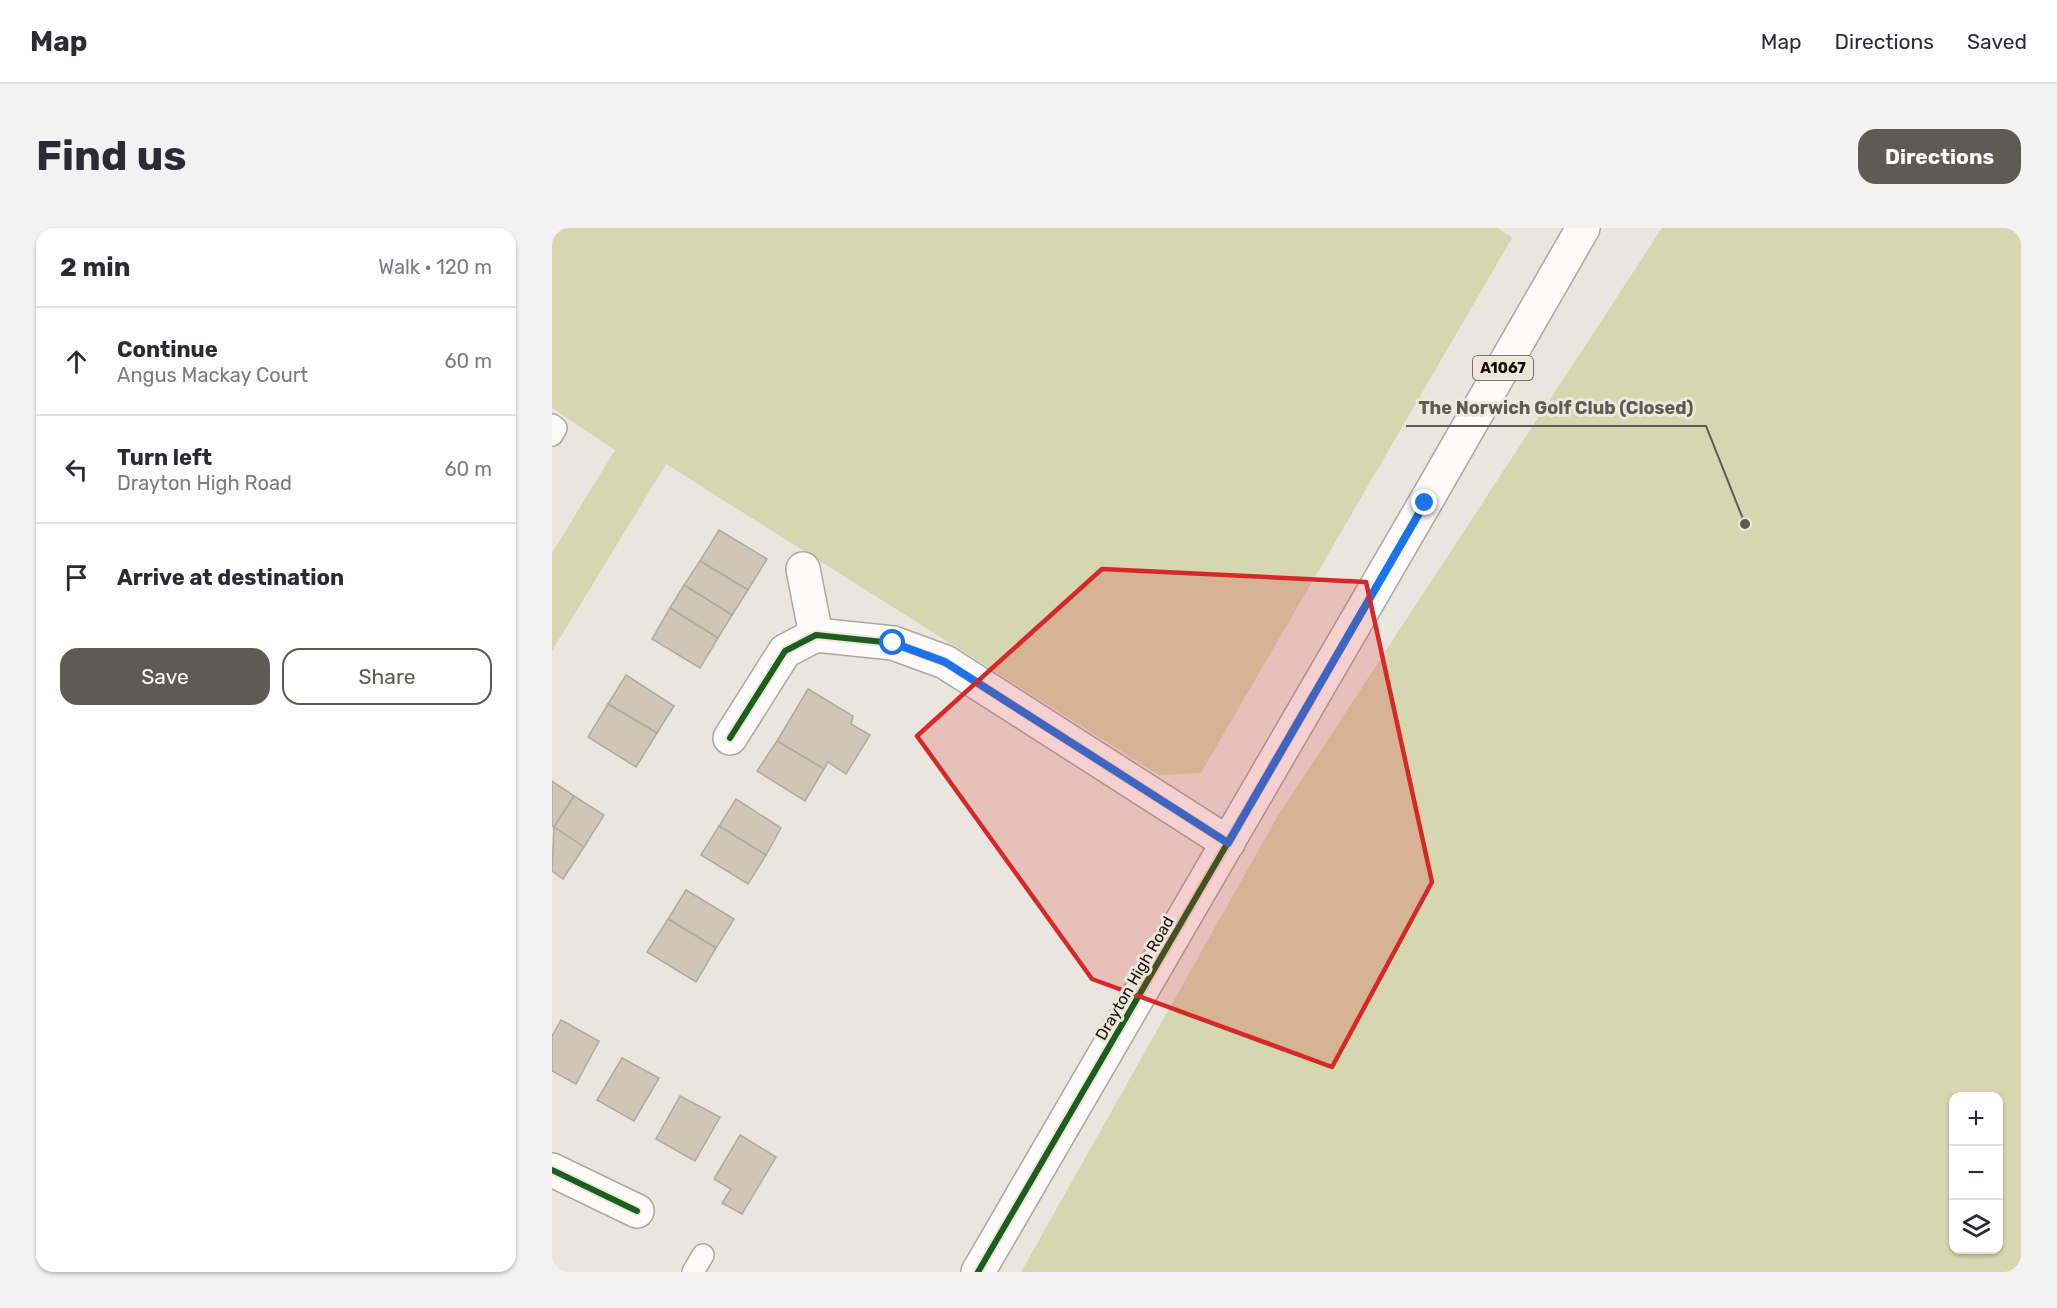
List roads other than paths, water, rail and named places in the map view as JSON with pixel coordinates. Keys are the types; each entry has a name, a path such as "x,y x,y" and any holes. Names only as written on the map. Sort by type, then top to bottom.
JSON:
{"main road":[{"name":"Drayton High Road","path":"978,1272 1583,230"},
{"path":"803,569 816,635"},
{"path":"730,738 785,651 816,635 893,643 945,662 1228,843"},
{"path":"552,1170 637,1211"}],"lane":[{"path":"552,425 556,428 552,435"}],"place":[{"name":"The Norwich Golf Club (Closed)","path":"1745,524"}]}
